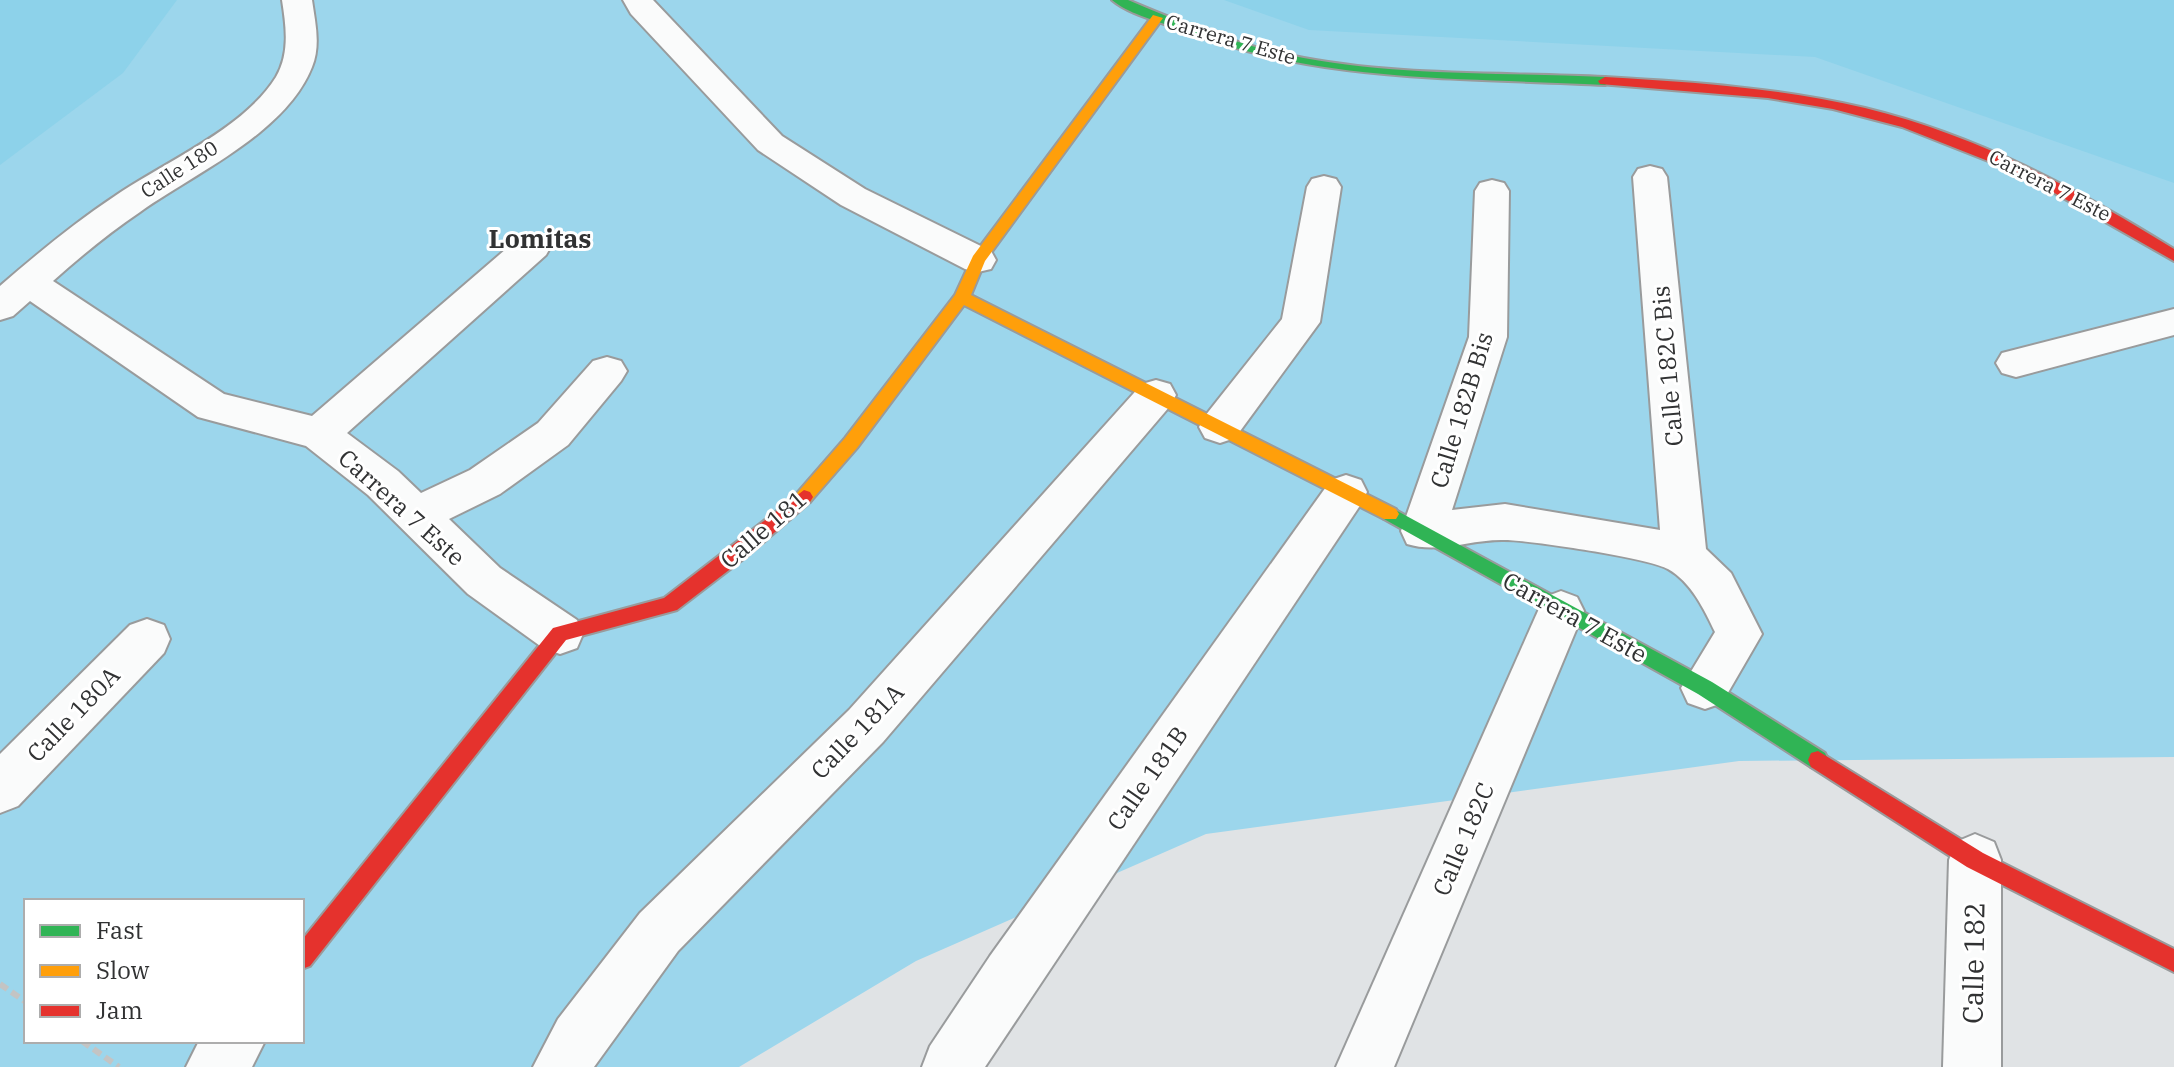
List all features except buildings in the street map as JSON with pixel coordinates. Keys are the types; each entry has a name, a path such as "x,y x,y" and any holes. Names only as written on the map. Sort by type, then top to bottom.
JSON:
{"street":[{"name":"Calle 180","path":"14,295 88,232 239,130 269,105 286,85 304,42 297,0"},
{"path":"638,0 642,8 770,143 853,197 978,260"},
{"name":"Carrera 7 Este","path":"1118,0 1157,18 1263,52 1342,68 1576,78 1817,102 1967,143 2055,183 2174,256"},
{"name":"Calle 181","path":"560,634 670,604 740,552 802,499 851,443 962,297 978,260 1157,18"},
{"name":"Calle 182C Bis","path":"1650,177 1684,556"},
{"path":"1220,427 1301,322 1324,187"},
{"name":"Calle 182B Bis","path":"1423,531 1488,337 1492,191"},
{"path":"319,434 533,246"},
{"name":"Carrera 7 Este","path":"14,295 212,406 319,434 383,483 484,581 560,634"},
{"name":"Carrera 7 Este","path":"962,297 1423,531 1561,611 1705,688 1975,860 2174,961"},
{"path":"2016,363 2174,322"},
{"path":"417,515 485,482 553,434 607,371"},
{"name":"Calle 181A","path":"562,1067 578,1039 659,932 866,726 1156,395"},
{"name":"Calle 181B","path":"951,1067 1010,976 1346,492"},
{"path":"1423,531 1505,522 1644,543 1684,556 1715,586 1739,634 1705,688"},
{"name":"Calle 182C","path":"1365,1067 1561,611"},
{"path":"304,955 560,634"},
{"name":"Calle 180A","path":"0,789 147,639"},
{"name":"Calle 182","path":"1972,1067 1975,860"},
{"path":"215,1067 234,1043"}],"path":[{"path":"0,984 24,1001"},
{"path":"85,1043 119,1067"}],"shaded area":[{"path":"0,0 2174,0 2174,757 1739,761 1206,834 916,961 739,1067 0,1067"},
{"path":"0,0 177,0 123,73 0,165"},
{"path":"1224,0 2174,0 2174,183 1815,57 1309,30"}],"traffic: fast":[{"path":"1118,0 1215,39 1290,60 1351,69 1423,74 1605,81"},
{"path":"1390,514 1705,688 1818,760"}],"traffic: slow":[{"path":"804,497 851,443 962,297 978,260 1157,18"},
{"path":"962,297 1390,514"}],"traffic: jam":[{"path":"1605,81 1768,94 1833,105 1906,124 2026,171 2101,211 2174,256"},
{"path":"304,955 560,634 670,604 740,552 804,497"},
{"path":"1818,760 1975,860 2174,961"}],"district":[{"name":"Lomitas","path":"540,238"}]}
